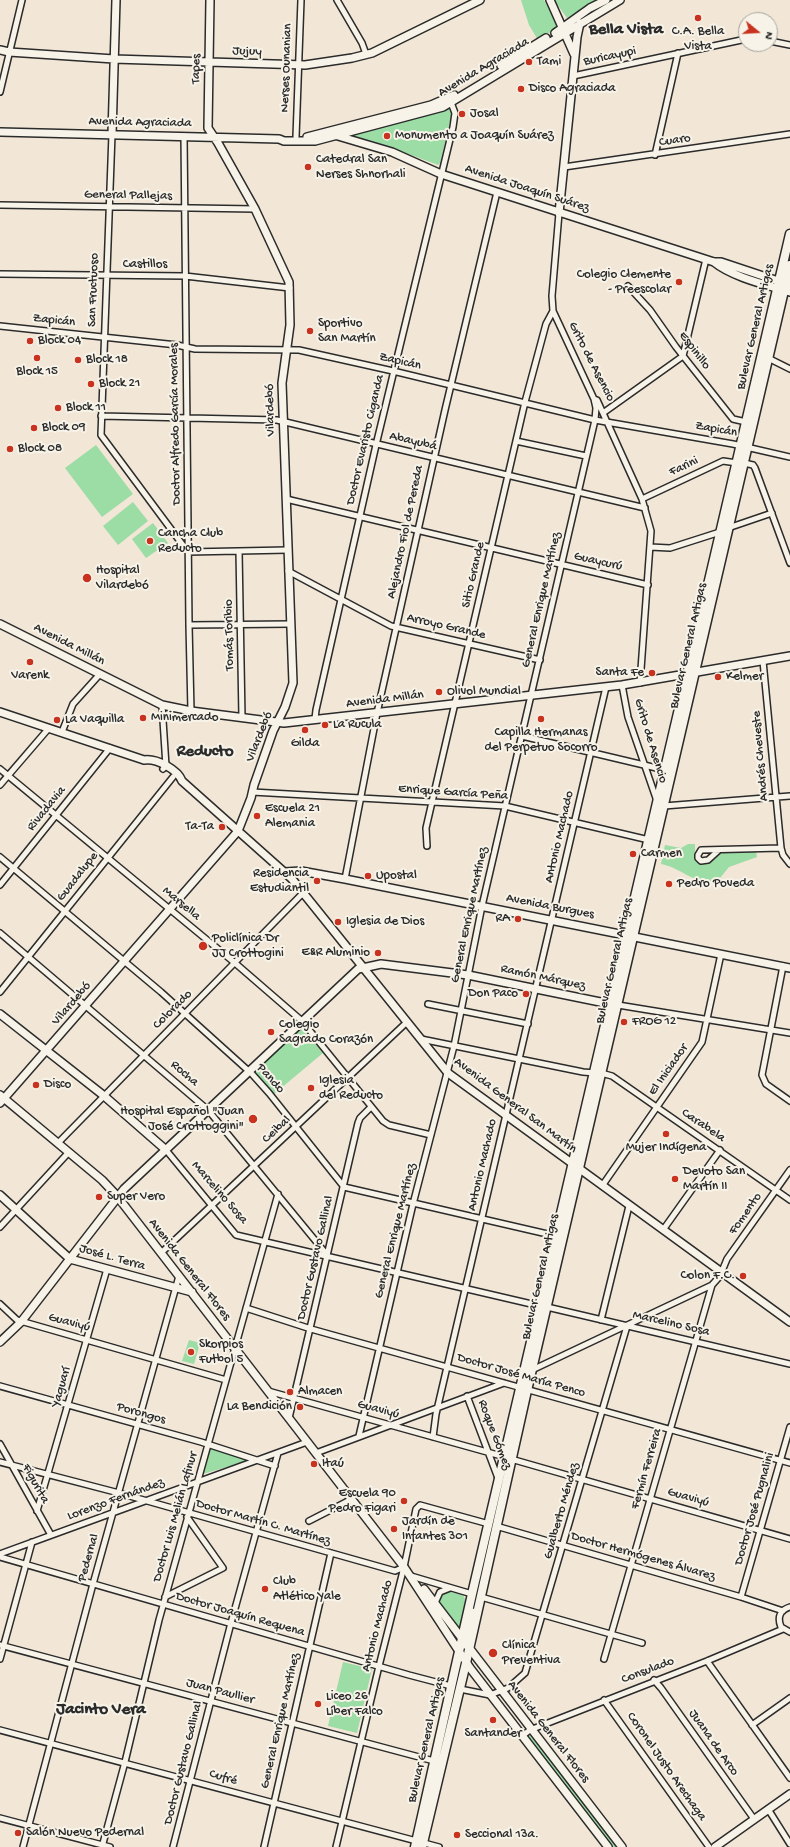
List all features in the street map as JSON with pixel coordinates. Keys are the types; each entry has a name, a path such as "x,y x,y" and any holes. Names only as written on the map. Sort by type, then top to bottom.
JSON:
{"main road":[{"name":"Bulevar General Artigas","path":"419,1844 434,1761 451,1686 462,1658 480,1596 493,1525 524,1388 691,675 728,528 744,446 768,358 784,287 790,234"},
{"name":"Bulevar General Artigas","path":"744,446 746,422 790,265"},
{"name":"Bulevar General Artigas","path":"630,936 649,840 661,804 665,770 691,675 720,532 740,463"},
{"name":"Bulevar General Artigas","path":"524,1388 532,1370 556,1236 576,1167"},
{"name":"Bulevar General Artigas","path":"419,1844 458,1697 462,1658 466,1643 472,1594 493,1525 499,1481 508,1458"}],"street":[{"path":"0,92 22,0"},
{"name":"San Fructuoso","path":"116,0 101,435 188,552"},
{"name":"Tapes","path":"210,0 208,128 255,209"},
{"name":"Nerses Ounanian","path":"296,137 301,0"},
{"path":"337,0 362,43 366,54"},
{"name":"Jujuy","path":"0,50 9,52 114,59 298,66 352,58 366,54 480,0"},
{"path":"549,0 576,43"},
{"name":"Avenida Agraciada","path":"0,132 214,136 307,142 435,109 566,28 590,8 606,0"},
{"name":"Avenida Agraciada","path":"566,28 580,23 620,0"},
{"name":"Grito de Asencio","path":"580,23 576,43 559,213 552,296 553,311 594,398 597,400 604,413 642,499 651,531 640,683"},
{"path":"566,28 575,56"},
{"name":"Buricayupi","path":"573,76 738,41"},
{"path":"778,43 790,45"},
{"path":"655,155 678,53"},
{"name":"Avenida Agraciada","path":"279,139 285,137 312,137 450,100"},
{"name":"Doctor Evaristo Ciganda","path":"315,720 359,517 455,113 450,100"},
{"name":"Cuaro","path":"564,168 790,134"},
{"name":"Avenida Joaquín Suárez","path":"336,135 392,152 441,174 559,213 710,260 719,267 784,287"},
{"name":"Doctor Alfredo García Morales","path":"184,136 191,711"},
{"name":"Alejandro Fiol de Pereda","path":"345,879 377,713 434,458 497,192"},
{"name":"General Pallejas","path":"0,205 255,209"},
{"name":"Vilardebó","path":"1,1099 47,1052 169,909 238,832 274,731 293,683 282,378 290,325 290,288 287,275 255,209"},
{"path":"604,413 683,356 710,260"},
{"name":"Castillos","path":"0,274 185,276 290,288"},
{"name":"Espinillo","path":"628,286 650,310 683,356 733,419 746,422"},
{"name":"Sitio Grande","path":"427,846 426,828 525,402 546,324 553,311"},
{"name":"Zapicán","path":"0,326 105,337 195,349 299,350 394,371 595,420 744,446 790,457"},
{"path":"768,358 790,369"},
{"name":"General Enrique Martínez","path":"359,1436 397,1273 448,1073 482,906 532,696 577,492 595,420 596,408 594,398"},
{"name":"Abayubá","path":"101,416 283,421 645,508"},
{"path":"516,441 586,456"},
{"name":"Farini","path":"642,499 723,461 740,463"},
{"path":"740,463 754,466 790,563"},
{"name":"Guaycurú","path":"286,499 648,585"},
{"path":"728,528 772,513"},
{"path":"650,547 670,548 720,532"},
{"path":"188,552 288,550"},
{"name":"Tomás Toribio","path":"239,551 242,718"},
{"name":"Arroyo Grande","path":"288,571 391,626 540,660"},
{"name":"Avenida Millán","path":"0,624 162,705 191,711 278,722 315,720 622,686 691,675 790,656"},
{"path":"189,625 290,624"},
{"name":"Andrés Cheveste","path":"763,661 781,848"},
{"path":"62,732 72,704 100,674"},
{"name":"Grito de Asencio","path":"622,686 628,717 661,804"},
{"name":"Antonio Machado","path":"434,1437 438,1407 606,687"},
{"path":"162,705 165,767"},
{"name":"Avenida General San Martín","path":"0,712 144,760 149,759 180,777 182,781 292,879 448,1073 790,1322"},
{"path":"0,785 49,728"},
{"path":"522,736 665,770"},
{"name":"Rivadavia","path":"0,885 110,748"},
{"name":"Avenida General San Martín","path":"165,767 174,777 182,781"},
{"name":"Marsella","path":"0,769 302,1021 383,1121 389,1125 431,1135"},
{"name":"Guadalupe","path":"0,992 174,777"},
{"name":"Enrique García Peña","path":"252,792 506,806 649,840"},
{"path":"661,804 790,796"},
{"path":"719,850 781,848 783,855 790,864"},
{"name":"Pando","path":"0,857 124,961 249,1071 297,1127 344,1187"},
{"name":"Avenida Burgues","path":"285,872 291,870 345,879 786,967"},
{"path":"292,879 304,872"},
{"name":"Colorado","path":"58,1143 103,1095 303,893"},
{"name":"Rocha","path":"0,933 87,1005 208,1110 256,1166 328,1256"},
{"name":"El Iniciador","path":"602,1186 700,1046 704,1037 708,1019 720,954"},
{"name":"Ramón Márquez","path":"363,968 381,964 468,975 614,1005 790,1033"},
{"path":"786,967 770,1029 762,1068 763,1078 766,1084 790,1101"},
{"path":"0,1342 21,1322 117,1196 358,969 363,968"},
{"path":"428,1004 528,1024"},
{"name":"Marcelino Sosa","path":"0,1014 103,1095 166,1150 236,1235 790,1364"},
{"name":"Ceibal","path":"161,1254 407,1022"},
{"name":"Carabela","path":"421,1039 519,1060 612,1076 790,1200"},
{"name":"Avenida General Flores","path":"1,1099 69,1152 107,1184 117,1196 411,1576 436,1603 501,1692 622,1847"},
{"name":"Doctor Gustavo Gallinal","path":"289,1418 358,1123 360,1118 371,1107"},
{"path":"663,1230 720,1150"},
{"path":"0,1226 69,1152"},
{"name":"Fomento","path":"722,1272 727,1259 790,1170"},
{"path":"344,1187 556,1236"},
{"name":"Doctor Luis Melián Lafinur","path":"102,1846 125,1762 143,1682 163,1604 278,1194"},
{"name":"José L. Terra","path":"0,1195 70,1259 192,1292"},
{"path":"601,1320 629,1206"},
{"name":"Yaguarí","path":"37,1511 107,1269"},
{"path":"532,1370 712,1285 718,1280 722,1272"},
{"name":"Pedernal","path":"23,1847 93,1584 179,1276"},
{"name":"Fermín Ferreira","path":"604,1659 712,1285"},
{"path":"0,1304 21,1322"},
{"name":"Doctor José María Penco","path":"246,1308 379,1348 448,1366 602,1411 790,1463"},
{"name":"Guaviyú","path":"21,1322 226,1380"},
{"name":"Gualberto Méndez","path":"501,1692 522,1677 525,1673 627,1326"},
{"path":"316,1453 505,1382"},
{"name":"Porongos","path":"0,1386 208,1445 275,1466"},
{"name":"Guaviyú","path":"268,1391 790,1539"},
{"name":"Roque Gómez","path":"467,1396 499,1481"},
{"name":"Doctor José Pugnalini","path":"741,1597 790,1426"},
{"name":"Lorenzo Fernández","path":"0,1556 32,1542 307,1442"},
{"name":"Figurita","path":"0,1444 51,1535"},
{"name":"Doctor Gustavo Gallinal","path":"173,1847 192,1780 231,1623 258,1532 278,1453"},
{"name":"Doctor Martín C. Martínez","path":"0,1462 119,1493 188,1515 258,1532 395,1571 404,1567"},
{"path":"310,1521 352,1499"},
{"name":"Antonio Machado","path":"336,1847 404,1567 416,1508 420,1505"},
{"name":"Doctor Hermógenes Álvarez","path":"420,1505 741,1597 782,1611"},
{"path":"165,1597 223,1568 188,1515"},
{"path":"0,1659 2,1645 32,1542"},
{"name":"General Enrique Martínez","path":"264,1847 331,1554"},
{"name":"Doctor Joaquín Requena","path":"0,1556 25,1565 451,1686"},
{"path":"411,1576 472,1594"},
{"name":"Avenida General Flores","path":"411,1576 462,1658 608,1847"},
{"path":"436,1603 440,1592 451,1588"},
{"path":"480,1596 642,1643"},
{"path":"790,1606 782,1611 779,1618 783,1629 790,1632"},
{"name":"Consulado","path":"522,1736 530,1730 654,1680 707,1661 783,1629"},
{"name":"Juan Paullier","path":"2,1645 434,1761"},
{"name":"Bulevar General Artigas","path":"458,1697 457,1685 462,1658"},
{"path":"707,1661 790,1778"},
{"name":"Juana de Arco","path":"654,1680 754,1819"},
{"path":"460,1688 490,1695 501,1692"},
{"path":"752,1725 790,1698"},
{"name":"Coronel Justo Arechaga","path":"604,1700 709,1847"},
{"name":"Cufré","path":"0,1730 192,1780 342,1821 419,1844 439,1847"},
{"path":"715,1847 790,1794"},
{"path":"768,1809 790,1844"},
{"path":"0,1818 110,1847"}],"green space":[{"path":"521,0 544,0 558,24 558,27 538,40 529,25"},
{"path":"554,0 597,0 567,18"},
{"path":"448,108 451,111 451,117 440,163 438,165 387,146 350,135"},
{"path":"96,445 133,494 102,517 65,468"},
{"path":"133,502 148,521 118,545 103,526"},
{"name":"Cancha Club Reducto","path":"153,523 168,543 146,558 132,539"},
{"path":"688,844 695,844 697,861 702,864 714,860 723,853 732,851 756,851 757,857 729,867 716,883 708,883 694,879 675,869 661,864 665,845 681,848"},
{"path":"301,1028 323,1053 274,1094 255,1072"},
{"name":"Skorpios Futbol 5","path":"189,1340 200,1343 194,1364 182,1361"},
{"path":"210,1447 251,1460 203,1474"},
{"path":"448,1591 463,1595 466,1601 460,1627 457,1626 438,1601 441,1593"},
{"path":"343,1662 372,1669 357,1733 328,1726"},
{"path":"531,1736 617,1847 612,1847 527,1738"}],"place":[{"name":"C.A. Bella Vista","path":"698,18"},
{"name":"Tami","path":"529,62"},
{"name":"Disco Agraciada","path":"521,89"},
{"name":"Josal","path":"462,114"},
{"name":"Monumento a Joaquín Suárez","path":"387,136"},
{"name":"Catedral San Nerses Shnorhali","path":"308,167"},
{"name":"Colegio Clemente - Preescolar","path":"679,282"},
{"name":"Sportivo San Martín","path":"310,331"},
{"name":"Block 04","path":"30,341"},
{"name":"Block 15","path":"37,358"},
{"name":"Block 18","path":"78,360"},
{"name":"Block 21","path":"91,384"},
{"name":"Block 11","path":"58,408"},
{"name":"Block 09","path":"34,428"},
{"name":"Block 08","path":"10,449"},
{"name":"Cancha Club Reducto","path":"150,541"},
{"name":"Hospital Vilardebó","path":"87,578"},
{"name":"Varenk","path":"30,662"},
{"name":"Santa Fe","path":"652,673"},
{"name":"Kelmer","path":"718,677"},
{"name":"Olivol Mundial","path":"439,692"},
{"name":"Minimercado","path":"143,718"},
{"name":"Capilla Hermanas del Perpetuo Socorro","path":"541,719"},
{"name":"La Vaquilla","path":"57,720"},
{"name":"La Rucula","path":"325,725"},
{"name":"Gilda","path":"305,730"},
{"name":"Escuela 21 Alemania","path":"257,816"},
{"name":"Ta-Ta","path":"222,827"},
{"name":"Carmen","path":"633,854"},
{"name":"Upostal","path":"368,876"},
{"name":"Residencia Estudiantil","path":"317,881"},
{"name":"Pedro Poveda","path":"669,884"},
{"name":"RA","path":"518,919"},
{"name":"Iglesia de Dios","path":"338,922"},
{"name":"Policlínica Dr JJ Crottogini","path":"203,946"},
{"name":"E&R Aluminio","path":"378,953"},
{"name":"Don Paco","path":"526,994"},
{"name":"FROG 12","path":"624,1022"},
{"name":"Colegio Sagrado Corazón","path":"271,1032"},
{"name":"Disco","path":"36,1085"},
{"name":"Iglesia del Reducto","path":"311,1088"},
{"name":"Hospital Español \"Juan José Crottoggini\"","path":"253,1119"},
{"name":"Mujer Indígena","path":"666,1134"},
{"name":"Devoto San Martín II","path":"675,1179"},
{"name":"Super Vero","path":"99,1197"},
{"name":"Colon F.C.","path":"743,1276"},
{"name":"Skorpios Futbol 5","path":"191,1352"},
{"name":"Almacen","path":"290,1392"},
{"name":"La Bendición","path":"300,1407"},
{"name":"Itaú","path":"314,1464"},
{"name":"Escuela 90 Pedro Figari","path":"404,1501"},
{"name":"Jardín de Infantes 301","path":"394,1529"},
{"name":"Club Atlético Yale","path":"265,1589"},
{"name":"Clínica Preventiva","path":"493,1653"},
{"name":"Liceo 26 Líber Falco","path":"318,1704"},
{"name":"Santander","path":"493,1720"},
{"name":"Salón Nuevo Pedernal","path":"18,1833"},
{"name":"Seccional 13a.","path":"457,1835"}],"district":[{"name":"Bella Vista","path":"626,30"},
{"name":"Reducto","path":"205,752"},
{"name":"Jacinto Vera","path":"101,1710"}]}
